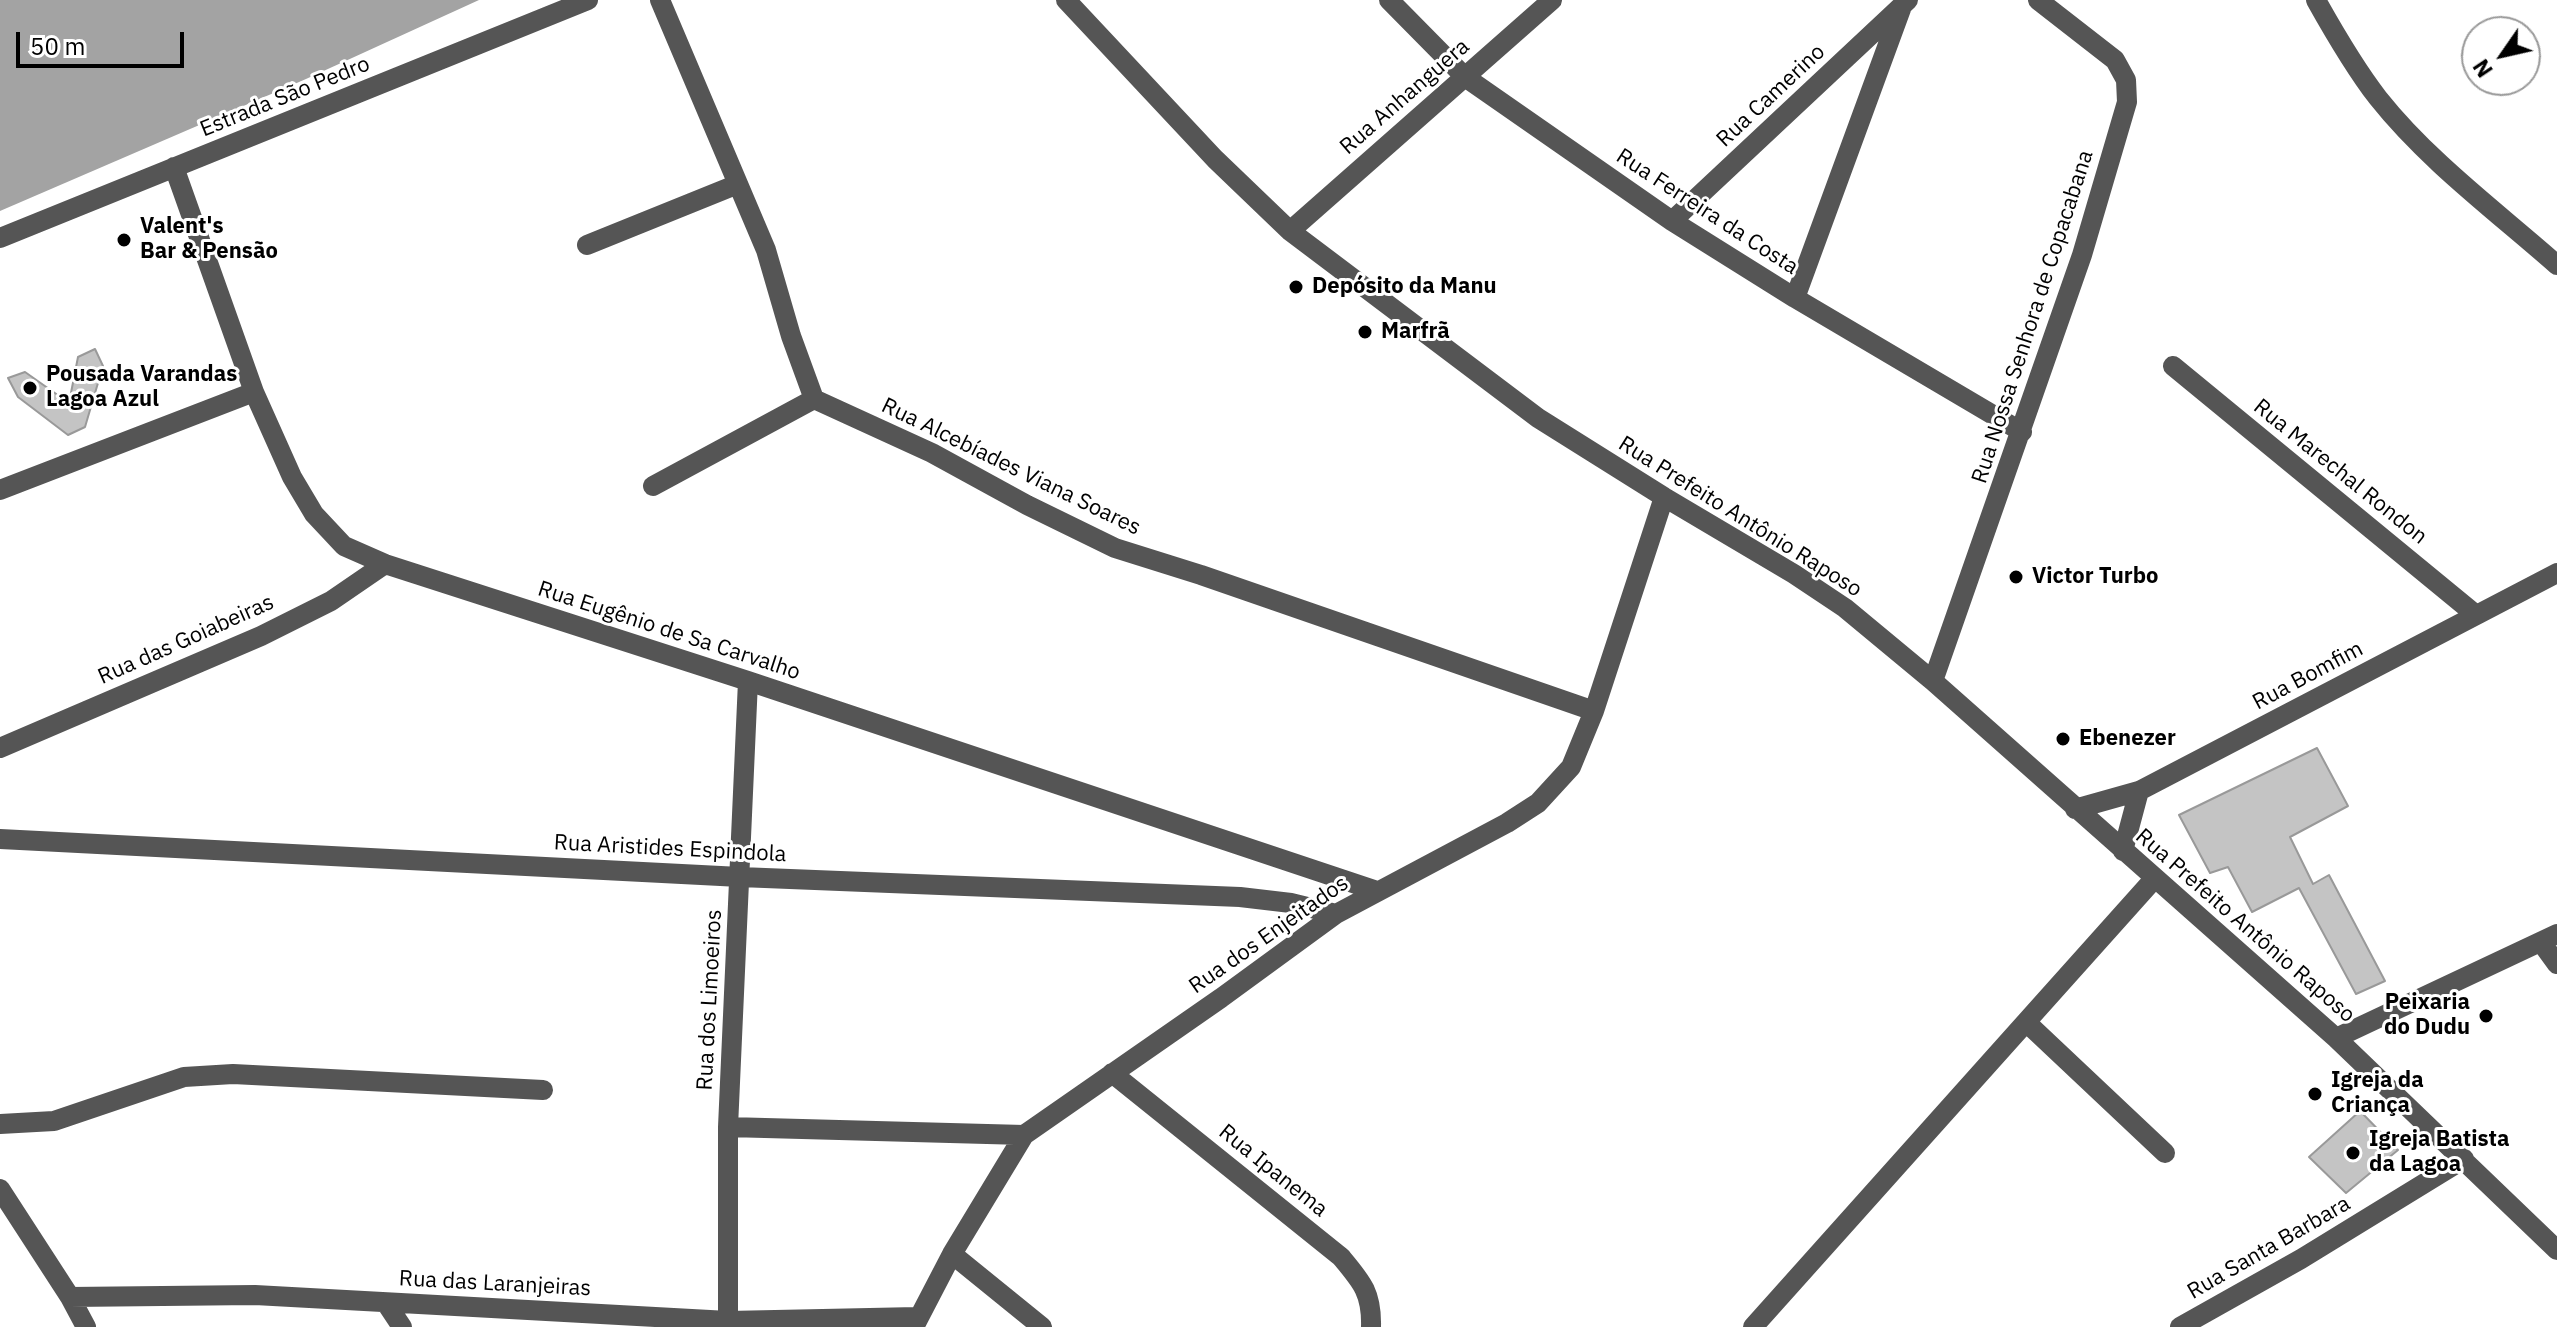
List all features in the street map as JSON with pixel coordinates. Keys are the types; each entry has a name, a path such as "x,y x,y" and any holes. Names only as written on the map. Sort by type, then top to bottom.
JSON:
{"street":[{"name":"Estrada São Pedro","path":"0,238 588,0"},
{"path":"653,486 814,399 791,336 766,250 660,0"},
{"name":"Rua Prefeito Antônio Raposo","path":"1066,0 1215,159 1290,231 1538,418 1794,574 1845,608 1933,681 2336,1038 2557,1250"},
{"name":"Rua Ferreira da Costa","path":"1389,0 1465,77 1672,221 1795,298 2022,432"},
{"name":"Rua Anhanguera","path":"1290,231 1552,0"},
{"name":"Rua Nossa Senhora de Copacabana","path":"1933,681 2082,255 2127,102 2126,80 2115,60 2038,0"},
{"path":"2316,0 2343,49 2379,99 2435,158 2557,265"},
{"name":"Rua Camerino","path":"1672,221 1905,2"},
{"name":"Rua Camerino","path":"1795,298 1905,2"},
{"name":"Rua Eugênio de Sa Carvalho","path":"174,167 254,392 292,477 314,514 344,546 385,564 748,681 1377,891"},
{"path":"587,245 738,184"},
{"name":"Rua Marechal Rondon","path":"2173,366 2476,615"},
{"path":"0,490 254,392"},
{"name":"Rua Alcebíades Viana Soares","path":"814,399 932,453 1115,548 1594,711"},
{"name":"Rua dos Enjeitados","path":"916,1322 952,1254 1024,1135 1336,914 1507,823 1538,803 1571,767 1594,711 1664,497"},
{"name":"Rua das Goiabeiras","path":"0,748 261,636 331,601 385,564"},
{"name":"Rua Bomfim","path":"2075,809 2139,791 2557,573"},
{"name":"Rua dos Limoeiros","path":"728,1321 728,1127 748,681"},
{"path":"2123,851 2139,791"},
{"name":"Rua Aristides Espindola","path":"0,839 740,877 1240,897 1291,903 1336,914"},
{"path":"1753,1327 2154,879"},
{"path":"2336,1038 2549,938 2557,964"},
{"path":"2026,1022 2165,1153"},
{"name":"Rua Ipanema","path":"1112,1073 1341,1257 1362,1282 1372,1304 1371,1327"},
{"path":"0,1124 54,1121 184,1077 233,1074 543,1090"},
{"path":"728,1127 1024,1135"},
{"name":"Rua Santa Barbara","path":"2180,1327 2301,1259 2464,1159"},
{"path":"0,1189 86,1327"},
{"path":"952,1254 1042,1327"},
{"name":"Rua das Laranjeiras","path":"70,1297 255,1295 728,1321 916,1322"},
{"path":"386,1303 402,1327"}],"shaded area":[{"path":"0,0 479,0 306,79 0,211"}],"building":[{"name":"Pousada Varandas Lagoa Azul","path":"95,349 103,366 85,427 68,435 18,397 8,378 25,372 69,403 78,357"},
{"path":"2317,748 2348,806 2290,837 2313,884 2329,875 2385,981 2356,994 2299,888 2252,912 2228,867 2210,873 2179,815"},
{"name":"Igreja Batista da Lagoa","path":"2360,1111 2398,1150 2346,1193 2309,1157"}],"place":[{"name":"Valent's Bar & Pensão","path":"124,240"},
{"name":"Depósito da Manu","path":"1296,287"},
{"name":"Marfrã","path":"1365,332"},
{"name":"Pousada Varandas Lagoa Azul","path":"30,388"},
{"name":"Victor Turbo","path":"2016,577"},
{"name":"Ebenezer","path":"2063,739"},
{"name":"Peixaria do Dudu","path":"2486,1016"},
{"name":"Igreja da Criança","path":"2315,1094"},
{"name":"Igreja Batista da Lagoa","path":"2353,1153"}]}
